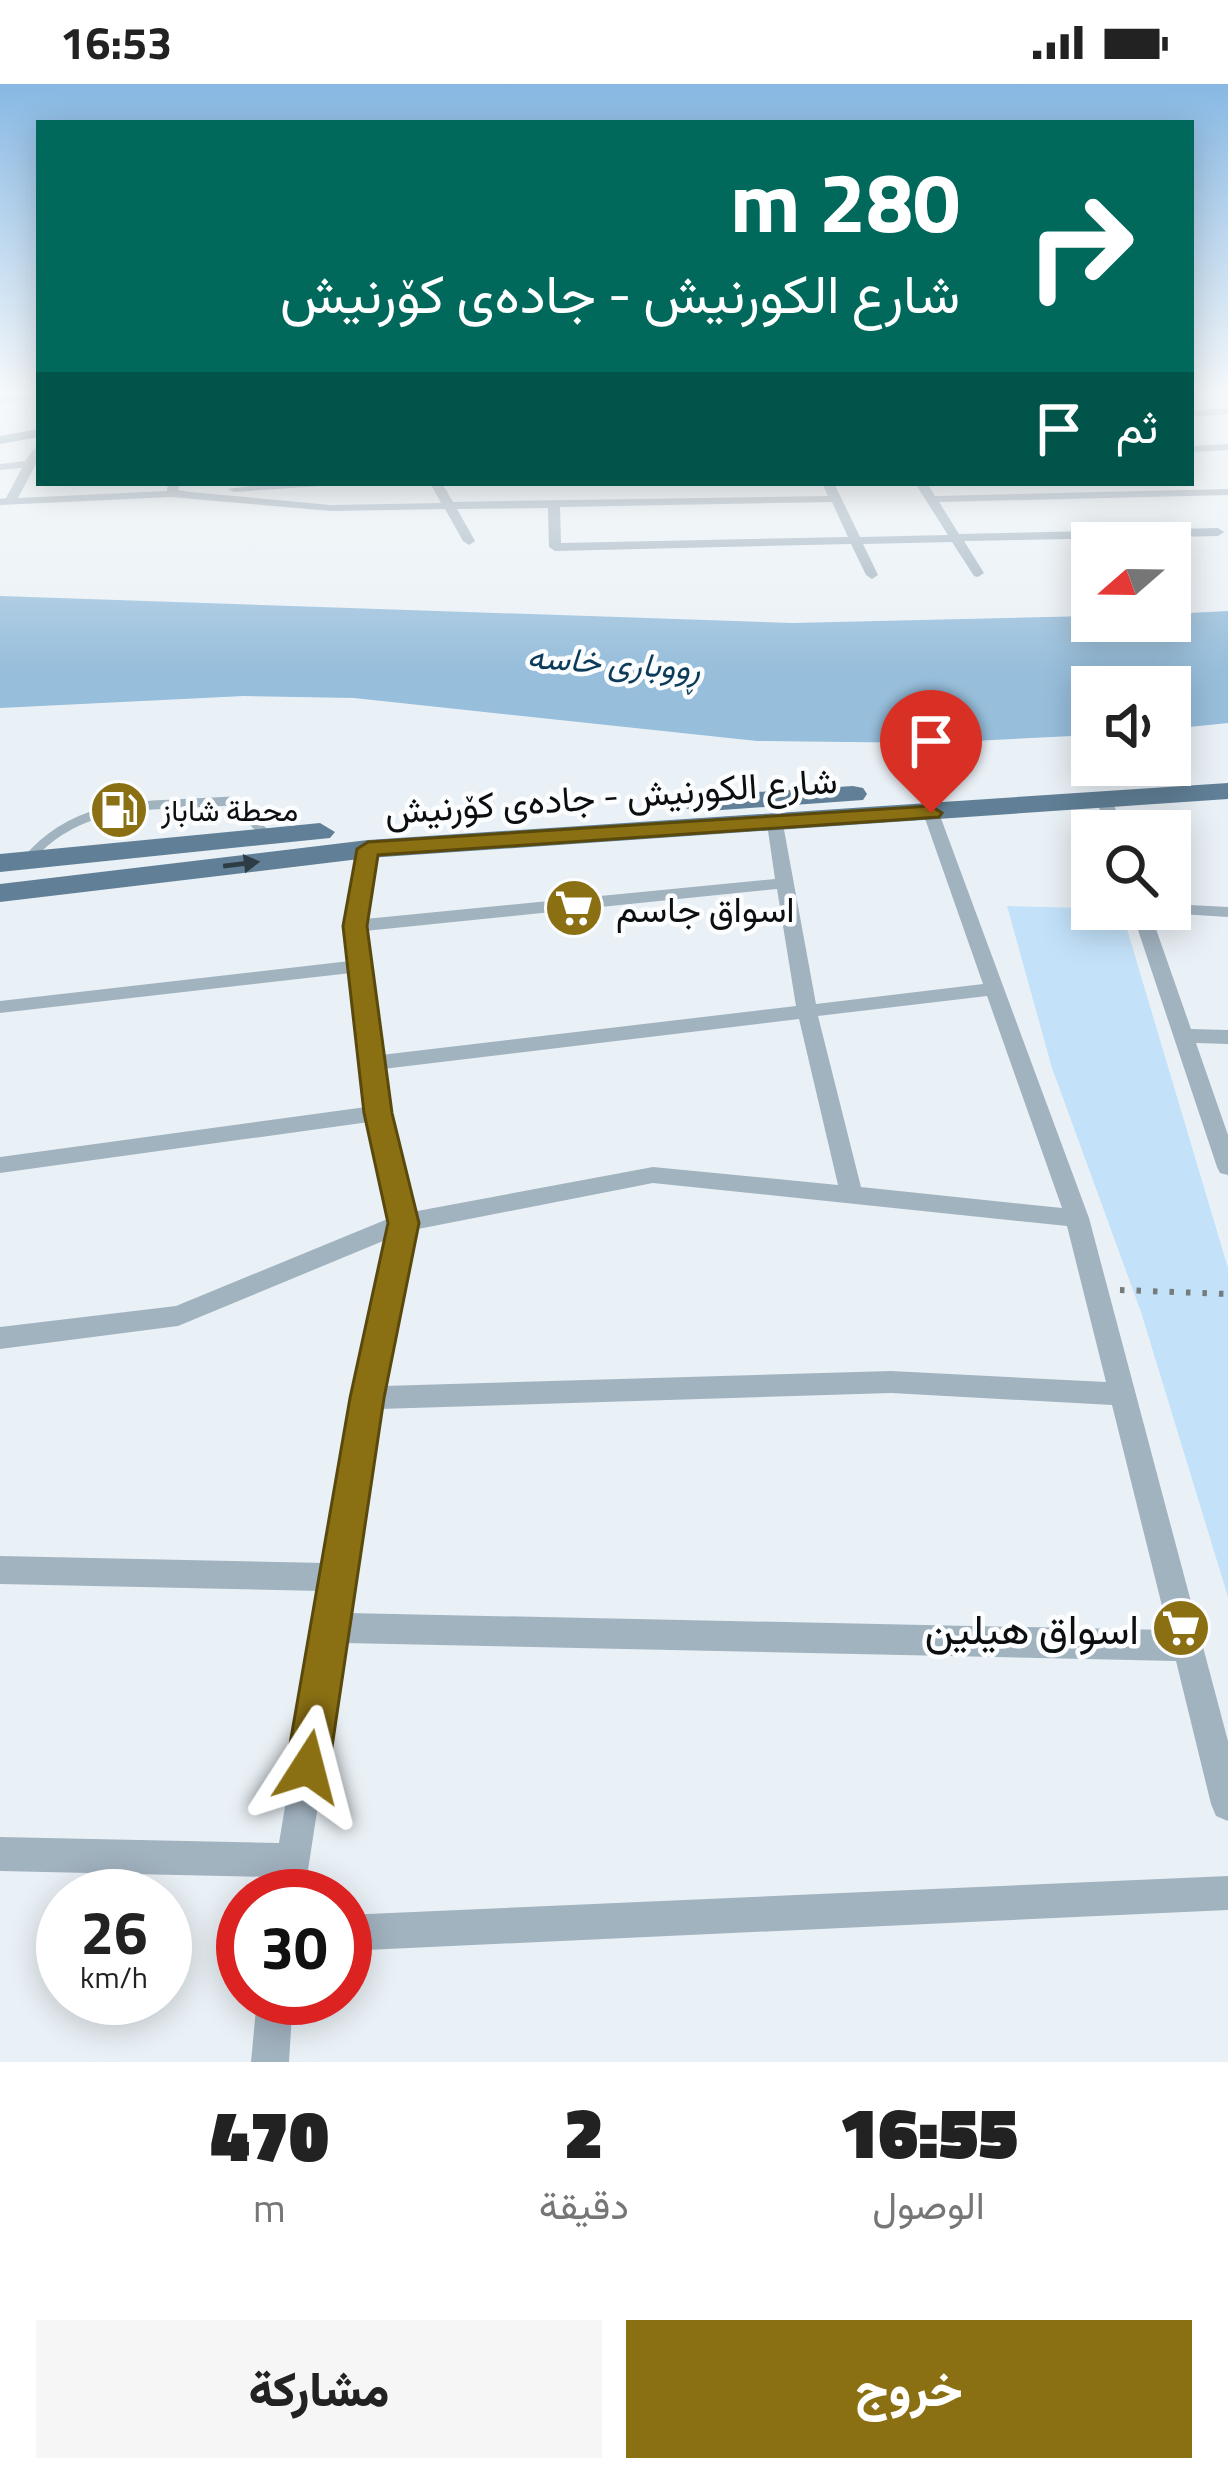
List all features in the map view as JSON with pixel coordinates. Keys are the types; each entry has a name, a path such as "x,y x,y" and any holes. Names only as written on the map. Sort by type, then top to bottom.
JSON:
{"main road":[{"name":"شارع الكورنيش - جادەی کۆرنیش","path":"166,859 267,836 1228,772"},
{"name":"شارع الكورنيش - جادەی کۆرنیش","path":"0,892 74,870 166,859 775,824 1228,791"},
{"name":"شارع الكورنيش - جادەی کۆرنیش","path":"14,861 74,870"}],"street":[{"path":"5,502 232,486"},
{"path":"438,486 469,541"},
{"path":"830,486 872,574"},
{"path":"923,486 978,573"},
{"path":"1172,486 1194,508"},
{"path":"173,488 331,508 836,499"},
{"path":"932,499 1228,492"},
{"path":"554,505 555,548 1071,536"},
{"path":"1206,520 1223,537"},
{"path":"1191,537 1223,537"},
{"path":"1104,799 1108,810"},
{"path":"931,813 1077,1218 1228,1804"},
{"path":"775,824 807,1011 852,1196"},
{"path":"291,1869 367,1398 404,1223 378,1113 355,926 368,849"},
{"path":"355,926 785,883"},
{"path":"1191,909 1228,911"},
{"path":"1147,930 1226,1157"},
{"path":"0,1007 360,966"},
{"path":"372,1063 993,989"},
{"path":"1183,1036 1228,1037"},
{"path":"0,1165 378,1113"},
{"path":"0,1337 178,1316 404,1223 653,1175 1077,1218"},
{"path":"367,1398 891,1382 1121,1394"},
{"path":"0,1570 338,1577"},
{"path":"330,1628 1184,1646"},
{"path":"0,1854 292,1860"},
{"path":"372,1932 1228,1893"},
{"path":"270,2062 273,2025"}],"lane":[{"path":"14,861 50,832 93,812 231,801 267,836"}],"path":[{"path":"1093,1289 1228,1294"}],"shaded area":[{"path":"1007,906 1071,908 1071,930 1127,930 1228,1268 1228,1597 1141,1312 1052,1068"}],"water":[{"name":"ڕووباری خاسە","path":"0,596 792,623 1071,616 1071,642 1191,642 1191,613 1228,611 1228,723 1191,727 1191,666 1071,666 1071,736 933,743 757,741 354,698 244,696 0,708"}],"place":[{"name":"محطة شاباز","path":"119,810"},
{"name":"اسواق جاسم","path":"574,908"},
{"name":"اسواق هيلين","path":"1181,1628"}],"route":[{"path":"308,1767 367,1398 404,1223 378,1113 355,926 368,849 931,813"}]}
